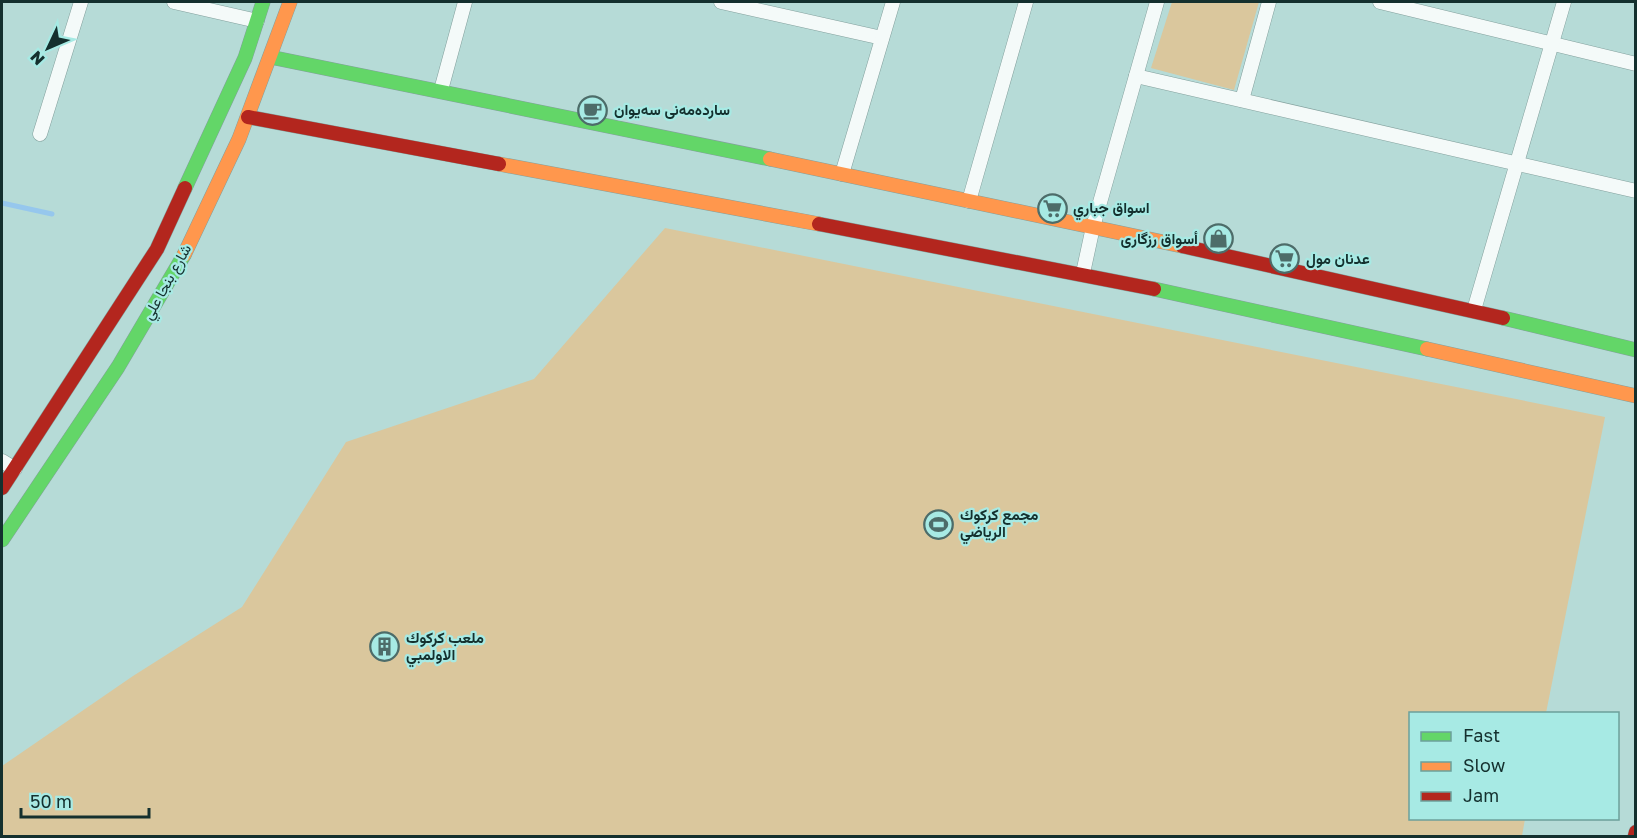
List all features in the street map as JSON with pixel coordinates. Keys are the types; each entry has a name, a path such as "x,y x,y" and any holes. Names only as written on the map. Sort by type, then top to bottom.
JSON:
{"street":[{"path":"40,134 81,2"},
{"path":"174,2 257,21"},
{"name":"شارع بنجا علي","path":"2,540 157,249 245,58 263,2"},
{"name":"شارع بنجا علي","path":"2,488 15,469 73,406 159,300 219,185 248,117 290,2"},
{"path":"441,90 465,2"},
{"path":"721,2 759,6 882,38"},
{"path":"842,174 893,2"},
{"path":"969,201 1026,2"},
{"path":"1083,273 1093,227 1158,2"},
{"path":"1242,100 1269,2"},
{"path":"1380,2 1635,64"},
{"path":"1474,310 1564,2"},
{"path":"270,57 441,90 1093,227 1474,310 1635,350"},
{"path":"1136,76 1635,191"},
{"path":"248,117 1083,273 1635,396"},
{"path":"1614,344 1635,342"},
{"path":"1602,388 1635,403"},
{"path":"2,461 15,469"},
{"path":"1635,832 1635,837"}],"shaded area":[{"path":"1172,2 1259,2 1234,90 1151,68"},
{"name":"مجمع كركوك الرياضي","path":"665,228 1605,417 1546,712 1409,712 1409,820 1525,820 1522,836 2,836 2,766 133,676 242,607 346,442 534,379"}],"waterway":[{"path":"2,203 52,214"}],"traffic: fast":[{"path":"185,188 245,58 263,2"},
{"path":"270,57 770,159"},
{"path":"2,540 118,367 184,255"},
{"path":"1154,289 1427,349"},
{"path":"1503,318 1636,350"}],"traffic: slow":[{"path":"184,255 239,139 290,2"},
{"path":"770,159 1182,246"},
{"path":"499,164 819,224"},
{"path":"1427,349 1636,396"}],"traffic: jam":[{"path":"248,117 499,164"},
{"path":"2,488 157,249 185,188"},
{"path":"819,224 1154,289"},
{"path":"1182,246 1503,318"},
{"path":"1635,836 1636,832"}],"place":[{"name":"ساردەمەنی سەیوان","path":"593,110"},
{"name":"اسواق جباري","path":"1052,208"},
{"name":"أسواق رزگارى","path":"1219,239"},
{"name":"عدنان مول","path":"1285,259"},
{"name":"مجمع كركوك الرياضي","path":"939,524"},
{"name":"ملعب كركوك الاولمبي","path":"385,647"}]}
